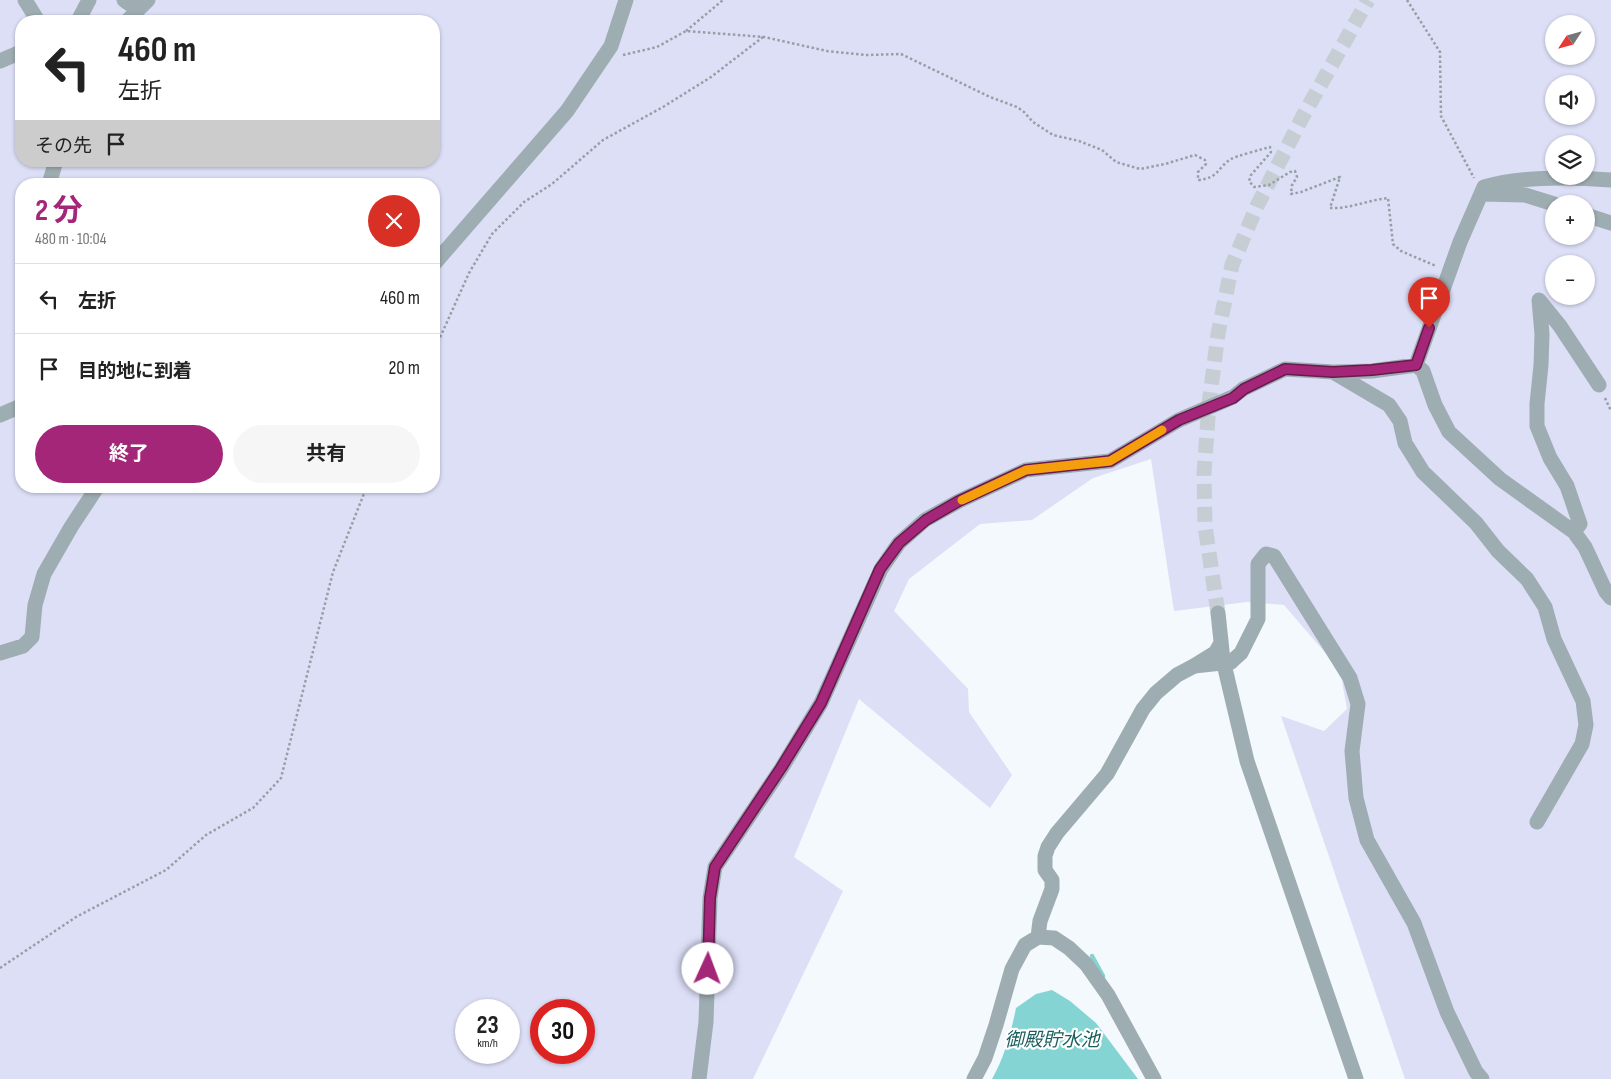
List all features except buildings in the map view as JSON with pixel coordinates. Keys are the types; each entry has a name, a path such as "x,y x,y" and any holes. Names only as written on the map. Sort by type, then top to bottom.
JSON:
{"street":[{"path":"25,0 34,15"},
{"path":"81,15 89,0"},
{"path":"124,0 142,5 133,15"},
{"path":"440,257 566,111 611,46 626,0"},
{"path":"0,61 15,55"},
{"path":"1416,365 1460,242 1484,186 1504,181 1591,178 1611,180"},
{"path":"1481,194 1525,194 1545,201"},
{"path":"1595,218 1611,223"},
{"path":"1574,532 1580,524 1567,486 1550,458 1537,426 1537,404 1542,365 1542,334 1538,300 1560,326 1599,385"},
{"path":"699,1079 706,1022 710,898 715,867 781,768 821,703 880,569 899,543 926,520 959,501 1026,470 1110,461 1179,420 1233,398 1244,389 1285,369 1333,372 1416,365 1423,371 1435,405 1449,432 1500,479 1574,532 1586,547 1606,592 1611,598"},
{"path":"1333,372 1389,405 1400,421 1405,443 1423,472 1476,523 1498,551 1527,579 1545,607 1554,639 1583,702 1586,725 1582,744 1537,822"},
{"path":"0,415 15,409"},
{"path":"0,653 23,646 32,637 35,605 44,574 93,493"},
{"path":"1194,666 1231,662 1240,653 1258,619 1258,564 1266,554 1274,556 1350,678 1358,704 1352,751 1356,798 1367,840 1414,923 1447,1012 1476,1072 1482,1079"},
{"path":"1218,613 1223,660 1248,761 1356,1079"},
{"path":"1038,937 1040,921 1052,889 1052,880 1045,870 1045,856 1048,847 1057,833 1107,774 1143,709 1152,698 1177,675 1215,653 1222,643"},
{"path":"974,1079 985,1058 1012,969 1025,945 1038,937 1054,938 1069,948 1086,964 1108,995 1154,1079"}],"path":[{"path":"602,60 657,47 686,31 723,0"},
{"path":"1407,0 1440,52 1441,116 1469,167 1481,194"},
{"path":"686,31 764,36 827,50 867,55 901,54 990,97 1017,107 1032,122 1053,136 1079,141 1102,150 1116,162 1140,169 1194,155 1205,160 1206,164 1198,172 1198,180 1206,179 1220,171 1232,159 1270,147 1271,152 1248,181 1254,187 1269,185 1295,171 1297,177 1292,185 1291,194 1340,178 1330,208 1339,208 1373,199 1388,198 1393,244 1401,251 1432,263 1449,273"},
{"path":"440,338 469,273 492,234 524,202 552,184 603,140 663,108 711,77 764,36"},
{"path":"0,968 76,917 166,870 206,835 253,808 281,778 333,572 364,493"}],"shaded area":[{"path":"0,0 1611,0 1611,1079 1405,1079 1281,716 1324,731 1347,709 1340,670 1284,605 1247,602 1174,611 1151,459 1093,478 1032,520 980,524 909,579 894,611 968,689 969,712 1012,775 990,808 859,699 794,857 843,891 753,1079 0,1079"}],"water":[{"name":"御殿貯水池","path":"1052,990 1070,1001 1096,1023 1138,1079 992,1079 1007,1045 1016,1008 1036,994"}],"waterway":[{"path":"1092,956 1103,976"}],"tunnel":[{"path":"1218,613 1205,526 1204,473 1209,404 1218,334 1232,265 1257,206 1303,116 1368,0"}],"slow traffic":[{"path":"962,500 1026,470 1110,461 1162,430"}],"route":[{"path":"708,969 710,898 715,867 781,768 821,703 880,569 899,543 926,520 959,501 1026,470 1110,461 1179,420 1233,398 1244,389 1285,369 1333,372 1416,365 1429,328"}]}
